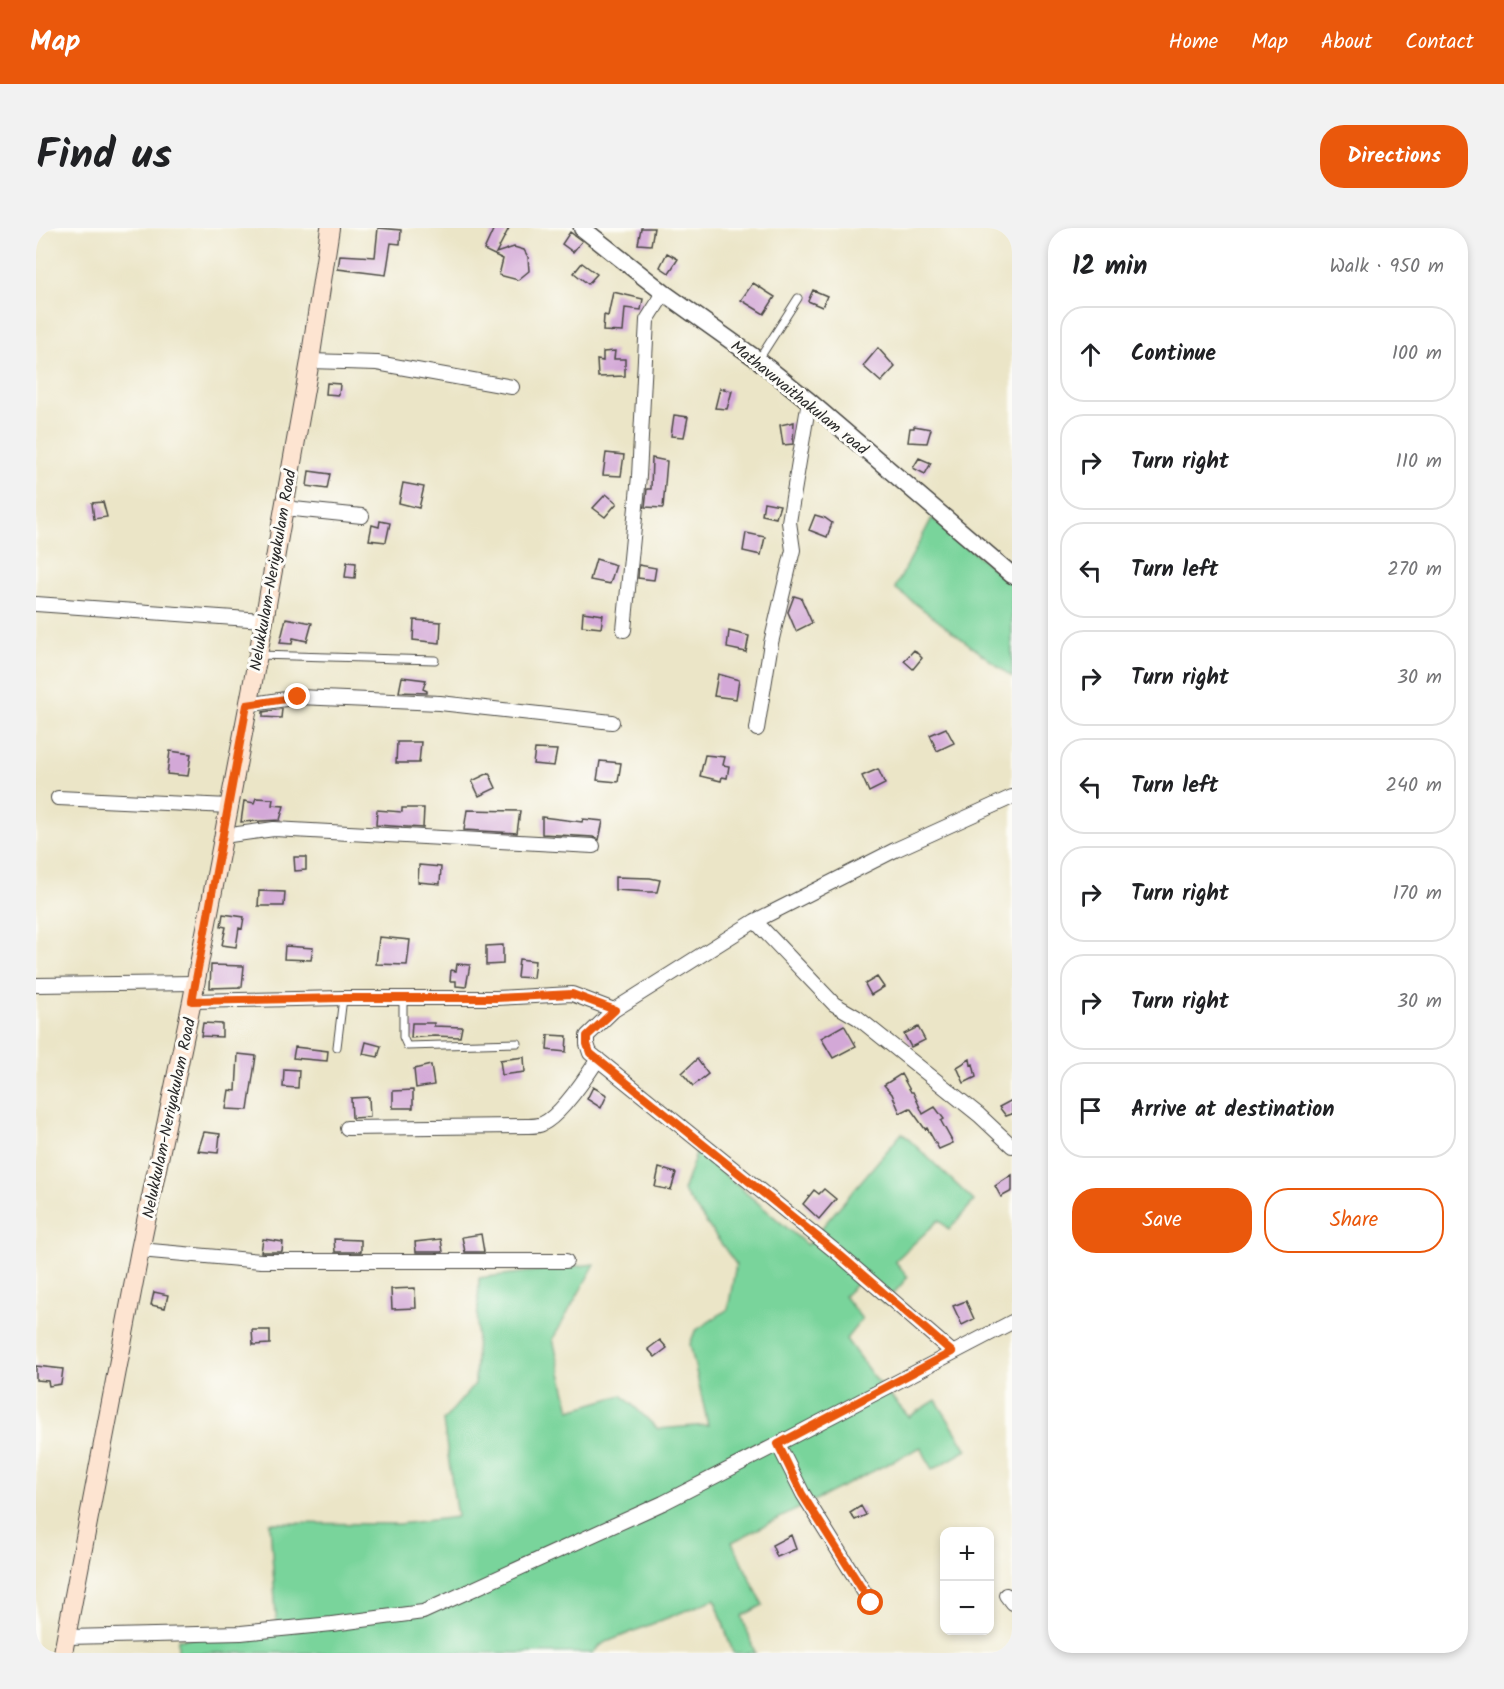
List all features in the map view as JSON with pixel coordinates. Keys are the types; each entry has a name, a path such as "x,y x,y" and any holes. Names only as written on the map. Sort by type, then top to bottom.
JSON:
{"main road":[{"name":"Nelukkulam-Neriyakulam Road","path":"65,1645 140,1250 196,983 258,655 310,361 327,229"}],"street":[{"name":"Mathavuvaithakulam road","path":"582,228 664,293 758,360 809,401 1012,575"},
{"path":"624,630 639,476 647,320 664,293"},
{"path":"310,361 377,363 512,387"},
{"path":"757,729 771,644 793,550 789,522 809,401"},
{"path":"284,508 362,516"},
{"path":"36,604 264,620"},
{"path":"247,705 298,697 440,703 612,722"},
{"path":"952,1352 840,1255 598,1059 588,1049 587,1036 615,1010 755,921 895,850 1012,796"},
{"path":"58,798 229,806"},
{"path":"223,837 274,829 593,846"},
{"path":"755,921 834,1004 858,1018 979,1115 1012,1146"},
{"path":"36,985 196,983"},
{"path":"192,1001 496,998 572,994 615,1010"},
{"path":"347,1128 542,1124 553,1116 580,1085 598,1059"},
{"path":"140,1250 261,1261 566,1260"},
{"path":"65,1645 241,1633 423,1612 663,1503 1012,1322"},
{"path":"778,1444 802,1494 871,1603"}],"lane":[{"path":"758,360 798,298"},
{"path":"258,655 435,660"},
{"path":"337,1047 343,998"},
{"path":"403,998 403,1037 407,1046 518,1043"}],"green space":[{"path":"932,518 1012,584 1012,677 895,588"},
{"path":"902,1133 974,1201 949,1230 939,1220 895,1261 908,1277 884,1304 862,1279 844,1296 862,1319 846,1339 873,1376 909,1417 936,1400 967,1450 932,1470 921,1447 732,1542 763,1605 742,1616 755,1653 733,1653 715,1599 604,1643 592,1653 178,1653 178,1639 277,1631 270,1523 399,1524 457,1517 443,1421 475,1384 479,1278 595,1264 553,1339 570,1410 622,1395 658,1429 708,1425 690,1344 695,1331 728,1309 736,1264 683,1191 697,1151 807,1245"}],"building":[{"path":"378,228 401,230 400,244 391,243 386,275 338,269 340,255 375,257"},
{"path":"494,228 509,228 496,253 514,247 524,250 528,257 529,271 518,280 499,275 503,259 484,250"},
{"path":"641,228 654,228 651,245 638,244"},
{"path":"570,232 582,241 573,252 562,244"},
{"path":"667,253 678,259 669,273 660,267"},
{"path":"582,263 597,274 588,284 574,273"},
{"path":"753,283 775,297 764,314 741,300"},
{"path":"813,290 827,296 822,307 808,301"},
{"path":"613,292 643,299 641,310 625,308 623,332 603,331 604,315 608,316"},
{"path":"878,348 895,367 881,382 863,366"},
{"path":"615,351 614,359 625,359 625,376 598,377 597,360 603,361 603,352"},
{"path":"327,383 340,384 339,395 326,394"},
{"path":"720,388 732,391 727,409 715,408"},
{"path":"674,415 688,417 684,437 671,436"},
{"path":"794,422 793,444 783,445 780,425"},
{"path":"914,426 931,429 927,443 908,442 910,428"},
{"path":"606,453 624,455 621,476 603,475"},
{"path":"652,458 667,461 663,508 645,507 647,489 651,489"},
{"path":"919,458 931,463 925,474 913,468"},
{"path":"309,471 330,474 327,489 307,486"},
{"path":"403,483 424,487 419,508 399,503"},
{"path":"606,494 617,503 605,517 593,508"},
{"path":"103,502 107,517 94,519 92,503"},
{"path":"764,502 780,505 776,518 762,515"},
{"path":"815,515 832,523 827,537 809,530"},
{"path":"380,521 390,523 386,542 369,540 372,525 379,527"},
{"path":"746,533 765,537 761,555 743,551"},
{"path":"596,559 616,565 610,584 590,580"},
{"path":"347,562 356,563 355,578 345,577"},
{"path":"639,565 656,568 654,580 638,578"},
{"path":"794,596 801,598 812,623 796,631 788,612"},
{"path":"583,612 603,615 601,628 582,626"},
{"path":"286,618 312,623 307,641 293,638 292,644 280,643"},
{"path":"414,620 441,622 440,643 413,640"},
{"path":"729,631 749,636 746,652 727,648"},
{"path":"914,650 922,658 913,669 904,661"},
{"path":"718,674 739,680 736,699 714,696"},
{"path":"402,677 426,680 423,689 427,693 399,692"},
{"path":"282,709 281,718 263,717 263,712"},
{"path":"946,728 954,743 937,751 930,735"},
{"path":"397,742 421,742 419,763 396,763"},
{"path":"535,749 557,750 554,766 533,764"},
{"path":"170,751 191,754 188,776 167,774"},
{"path":"705,755 725,757 723,765 729,766 727,778 722,777 721,781 700,776"},
{"path":"600,761 621,763 618,782 597,780"},
{"path":"878,769 885,784 869,792 862,776"},
{"path":"489,773 496,788 479,796 472,781"},
{"path":"256,798 273,799 272,805 284,806 280,820 241,822 244,801 254,803"},
{"path":"402,808 424,808 423,828 376,825 377,810 402,812"},
{"path":"467,810 520,811 517,833 464,830"},
{"path":"542,817 582,822 583,819 603,821 599,840 593,837 542,834"},
{"path":"294,857 306,857 306,870 295,871"},
{"path":"419,865 441,867 440,884 418,882"},
{"path":"615,877 660,880 657,892 615,890"},
{"path":"259,891 285,892 284,906 258,906"},
{"path":"223,914 244,917 242,929 239,928 236,947 222,945 226,927 221,926"},
{"path":"379,937 410,940 407,965 376,964"},
{"path":"503,945 503,964 486,965 486,946"},
{"path":"285,946 313,948 311,960 284,959"},
{"path":"519,959 535,961 533,978 517,977"},
{"path":"457,964 470,965 466,987 456,986 456,981 450,981 451,970 456,971"},
{"path":"211,965 244,966 242,987 210,988"},
{"path":"877,977 884,987 871,995 865,984"},
{"path":"203,1023 222,1024 222,1037 201,1036"},
{"path":"412,1023 462,1027 460,1037 411,1038"},
{"path":"844,1025 856,1046 833,1058 821,1038"},
{"path":"918,1027 925,1040 911,1047 904,1034"},
{"path":"548,1035 567,1036 566,1052 547,1050"},
{"path":"366,1042 381,1046 378,1057 363,1054"},
{"path":"295,1047 328,1051 327,1061 293,1058"},
{"path":"238,1054 256,1056 248,1110 226,1109 229,1090 236,1091"},
{"path":"524,1057 525,1072 502,1075 500,1060"},
{"path":"697,1059 708,1074 693,1086 682,1073"},
{"path":"970,1059 976,1077 964,1083 957,1067"},
{"path":"431,1065 434,1085 416,1088 414,1069"},
{"path":"284,1069 299,1070 298,1088 283,1087"},
{"path":"901,1074 913,1092 923,1114 935,1107 944,1119 941,1121 953,1143 939,1149 927,1128 925,1129 910,1108 900,1113 892,1094 884,1085"},
{"path":"593,1087 607,1095 601,1108 587,1099"},
{"path":"413,1090 413,1108 393,1108 393,1091"},
{"path":"369,1097 370,1117 352,1118 351,1098"},
{"path":"1012,1100 1012,1114 1006,1116 999,1107"},
{"path":"204,1132 220,1134 218,1153 198,1151"},
{"path":"659,1168 676,1173 671,1190 655,1187"},
{"path":"1012,1175 1012,1191 1001,1197 995,1186"},
{"path":"824,1189 836,1199 819,1219 803,1204 814,1190 819,1194"},
{"path":"481,1234 484,1252 465,1252 462,1237"},
{"path":"263,1239 283,1242 282,1252 261,1252"},
{"path":"334,1239 361,1240 361,1252 335,1252"},
{"path":"441,1239 443,1252 416,1252 415,1242"},
{"path":"415,1288 416,1308 392,1309 391,1289"},
{"path":"154,1292 168,1295 165,1308 151,1305"},
{"path":"966,1301 974,1319 962,1325 953,1306"},
{"path":"252,1330 270,1330 270,1344 253,1345"},
{"path":"660,1340 667,1348 655,1357 648,1349"},
{"path":"36,1366 63,1369 61,1384 49,1386 48,1381 36,1380"},
{"path":"861,1506 866,1515 855,1520 850,1513"},
{"path":"791,1535 796,1549 777,1557 772,1545"}],"route":[{"path":"298,697 247,705 192,1001 496,998 572,994 615,1010 587,1036 590,1053 840,1255 952,1352 778,1444 802,1494 871,1603"}]}
